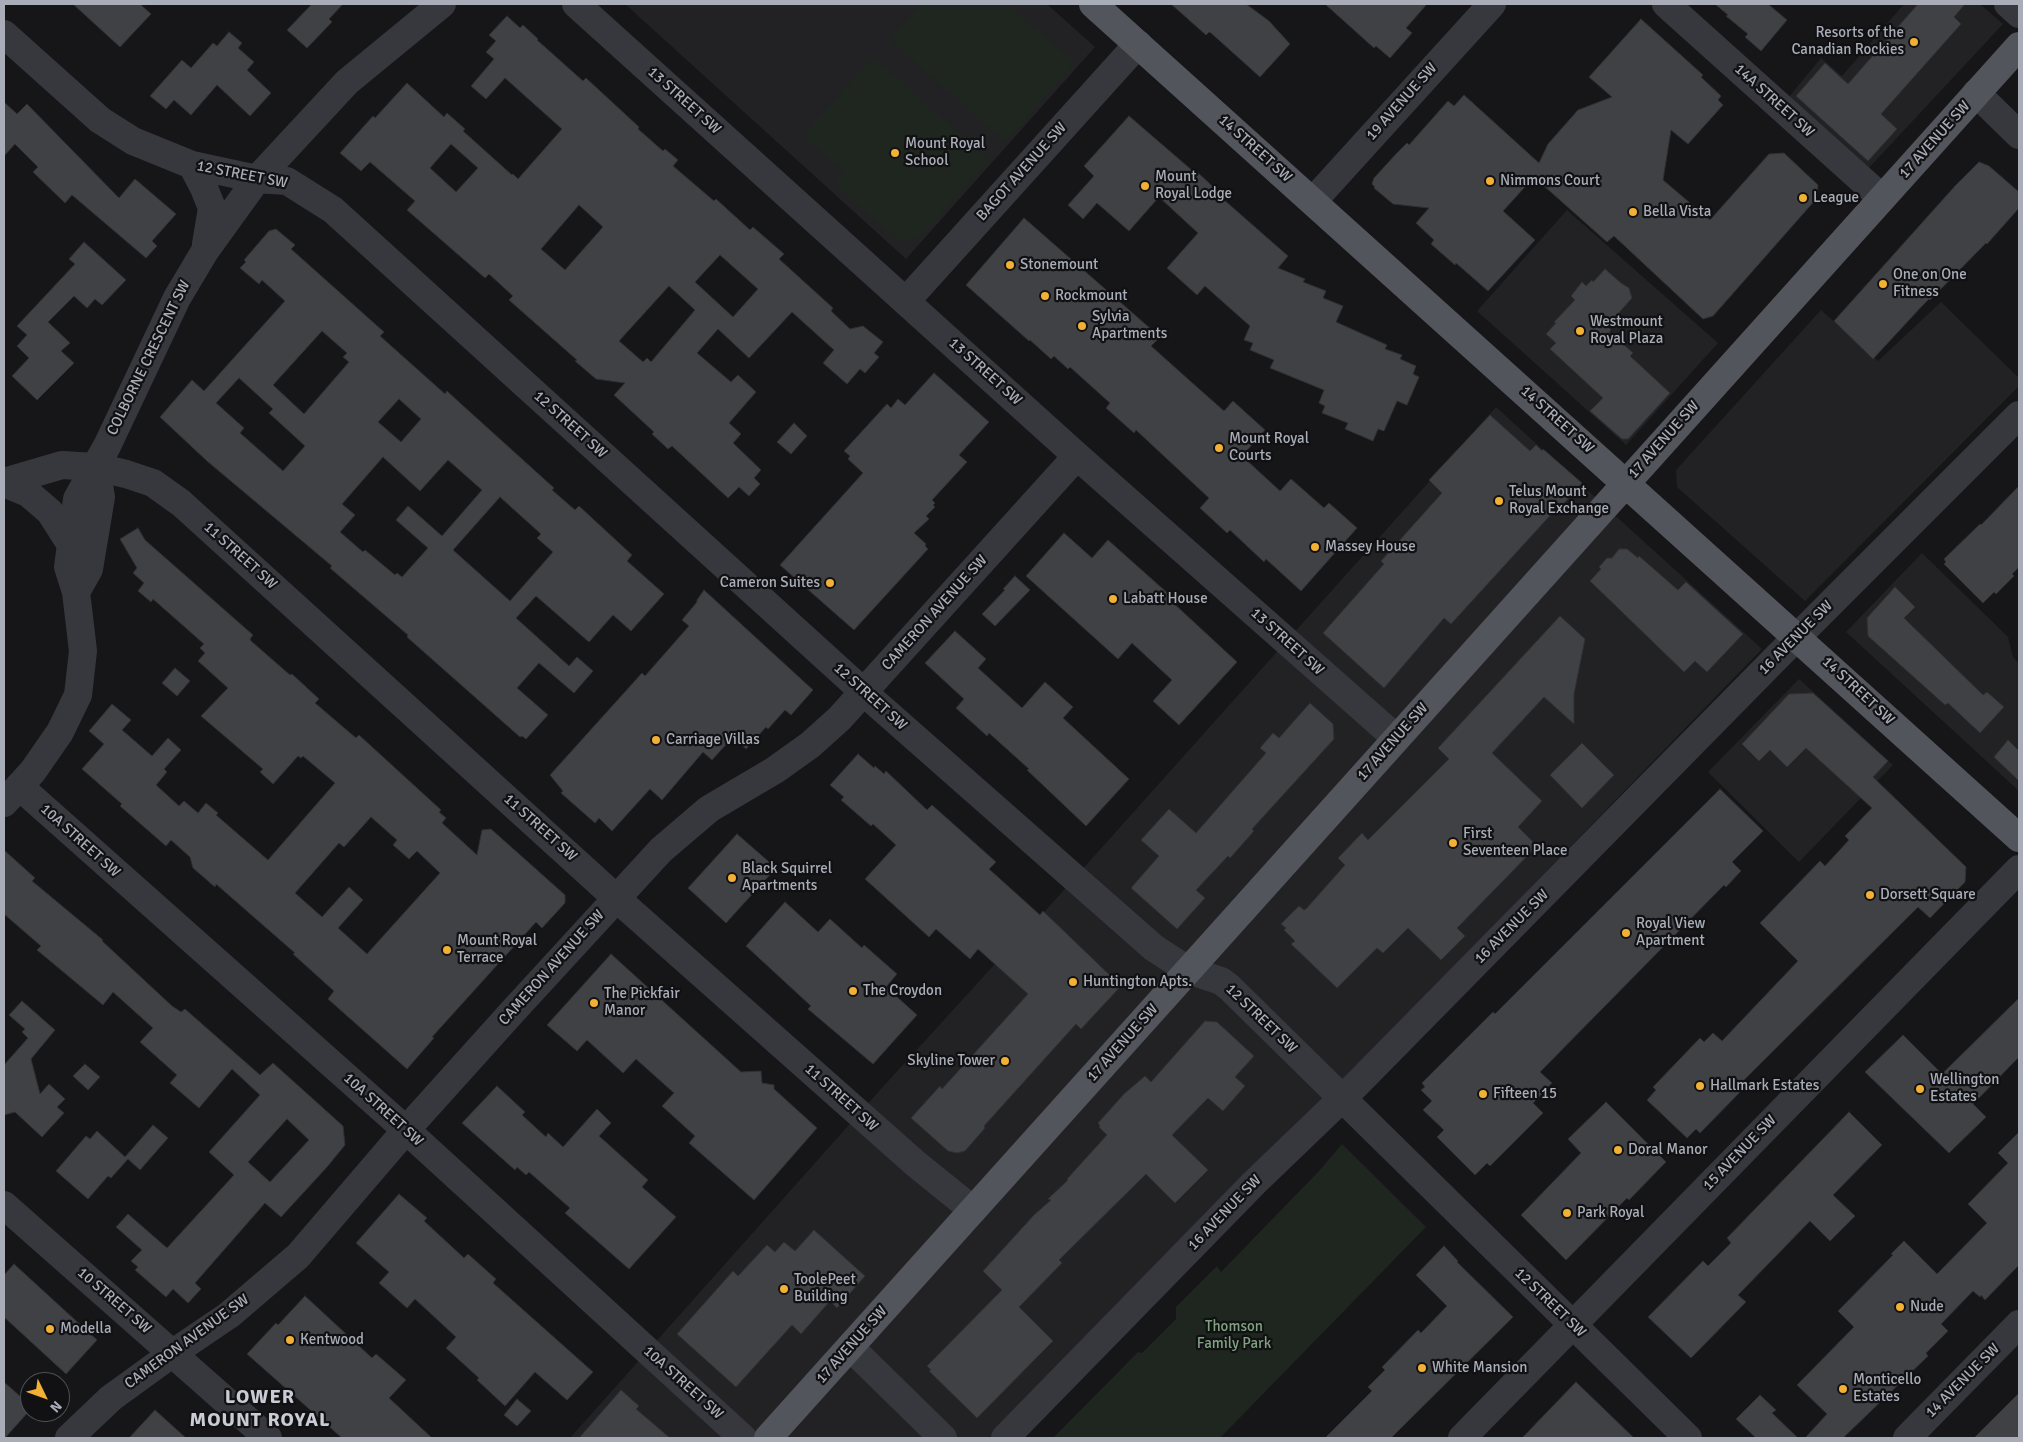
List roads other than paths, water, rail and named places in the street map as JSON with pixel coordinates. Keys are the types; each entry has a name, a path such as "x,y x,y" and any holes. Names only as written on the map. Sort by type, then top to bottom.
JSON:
{"main road":[{"name":"14 STREET SW","path":"1093,4 1797,636 2019,838"},
{"name":"17 AVENUE SW","path":"768,1438 2019,46"}],"street":[{"name":"COLBORNE CRESCENT SW","path":"11,795 33,770 60,732 78,695 83,652 76,592 68,567 77,499 96,467 177,298 205,251 257,179 347,82 442,4"},
{"name":"13 STREET SW","path":"576,4 1077,456 1396,738"},
{"name":"19 AVENUE SW","path":"1313,201 1492,4"},
{"name":"14A STREET SW","path":"1666,4 1882,198"},
{"path":"2008,4 2019,14"},
{"name":"12 STREET SW","path":"4,34 100,120 133,141 192,165 257,179 287,181 333,210 864,692 1154,948 1188,970 1221,981 1229,987 1688,1438"},
{"name":"BAGOT AVENUE SW","path":"906,300 1138,44"},
{"path":"1976,93 2019,135"},
{"name":"COLBORNE CRESCENT SW","path":"192,165 212,208 205,251"},
{"name":"16 AVENUE SW","path":"1005,1438 1254,1183 1342,1099 1797,636 2019,415"},
{"name":"CAMERON AVENUE SW","path":"70,1438 111,1398 229,1315 298,1256 406,1130 661,850 702,815 810,745 838,719 1077,456"},
{"name":"11 STREET SW","path":"4,482 62,465 96,467 126,474 153,484 181,503 616,898 916,1164 973,1210"},
{"path":"76,592 89,570 101,497 96,467"},
{"path":"4,482 28,493 50,512 71,544"},
{"name":"10A STREET SW","path":"11,795 406,1130 744,1438"},
{"name":"15 AVENUE SW","path":"1462,1438 2019,869"},
{"name":"10 STREET SW","path":"4,1205 268,1438"},
{"name":"14 AVENUE SW","path":"1907,1438 2019,1324"},
{"path":"850,1347 943,1438"}],"place":[{"name":"Resorts of the Canadian Rockies","path":"1914,42"},
{"name":"Mount Royal School","path":"895,153"},
{"name":"Nimmons Court","path":"1490,181"},
{"name":"Mount Royal Lodge","path":"1145,186"},
{"name":"League","path":"1803,198"},
{"name":"Bella Vista","path":"1633,212"},
{"name":"Stonemount","path":"1010,265"},
{"name":"One on One Fitness","path":"1883,284"},
{"name":"Rockmount","path":"1045,296"},
{"name":"Sylvia Apartments","path":"1082,326"},
{"name":"Westmount Royal Plaza","path":"1580,331"},
{"name":"Mount Royal Courts","path":"1219,448"},
{"name":"Telus Mount Royal Exchange","path":"1499,501"},
{"name":"Massey House","path":"1315,547"},
{"name":"Cameron Suites","path":"830,583"},
{"name":"Labatt House","path":"1113,599"},
{"name":"Carriage Villas","path":"656,740"},
{"name":"First Seventeen Place","path":"1453,843"},
{"name":"Black Squirrel Apartments","path":"732,878"},
{"name":"Dorsett Square","path":"1870,895"},
{"name":"Royal View Apartment","path":"1626,933"},
{"name":"Mount Royal Terrace","path":"447,950"},
{"name":"Huntington Apts.","path":"1073,982"},
{"name":"The Croydon","path":"853,991"},
{"name":"The Pickfair Manor","path":"594,1003"},
{"name":"Skyline Tower","path":"1005,1061"},
{"name":"Hallmark Estates","path":"1700,1086"},
{"name":"Wellington Estates","path":"1920,1089"},
{"name":"Fifteen 15","path":"1483,1094"},
{"name":"Doral Manor","path":"1618,1150"},
{"name":"Park Royal","path":"1567,1213"},
{"name":"ToolePeet Building","path":"784,1289"},
{"name":"Nude","path":"1900,1307"},
{"name":"Modella","path":"50,1329"},
{"name":"Kentwood","path":"290,1340"},
{"name":"White Mansion","path":"1422,1368"},
{"name":"Monticello Estates","path":"1843,1389"}],"district":[{"name":"LOWER MOUNT ROYAL","path":"260,1410"}],"park label":[{"name":"Thomson Family Park","path":"1234,1336"}]}
